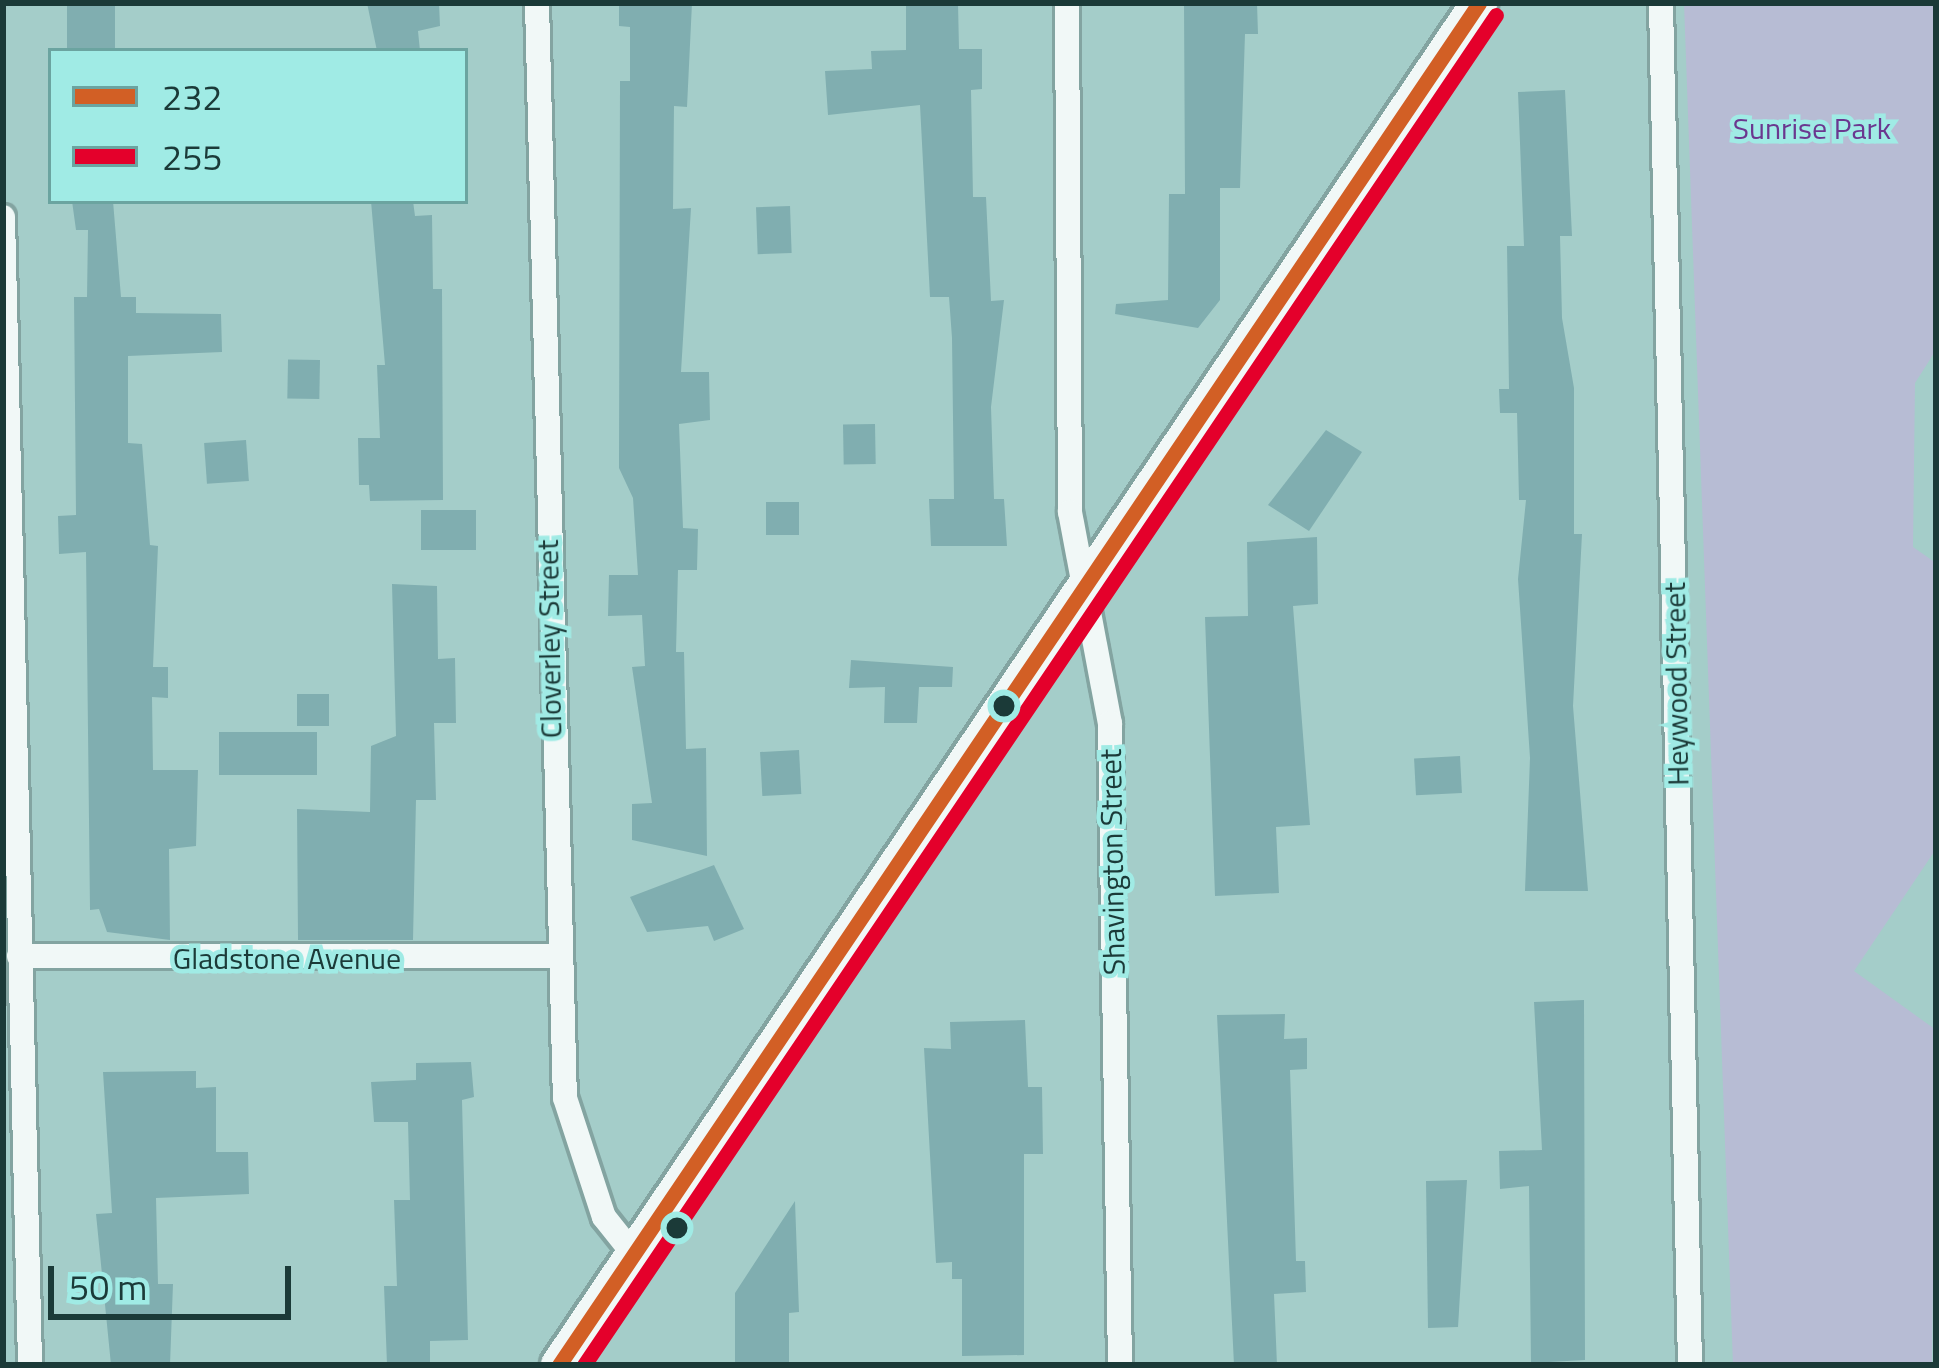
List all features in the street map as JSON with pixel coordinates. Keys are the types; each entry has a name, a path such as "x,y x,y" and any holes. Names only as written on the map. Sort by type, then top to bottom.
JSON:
{"main road":[{"path":"559,1365 1479,3"}],"street":[{"name":"Cloverley Street","path":"537,3 555,956 565,1098 613,1236 635,1256"},
{"name":"Shavington Street","path":"1067,3 1070,512 1110,723 1120,1365"},
{"name":"Heywood Street","path":"1661,3 1690,1365"},
{"path":"3,217 30,1365"},
{"name":"Gladstone Avenue","path":"19,956 555,956"}],"green space":[{"name":"Sunrise Park","path":"1684,3 1936,3 1936,350 1915,383 1913,547 1936,563 1936,849 1854,971 1936,1030 1932,1365 1733,1365"}],"building":[{"path":"67,3 115,3 115,48 67,48"},
{"path":"367,3 439,3 440,26 418,31 420,48 376,48"},
{"path":"619,3 692,3 687,107 674,106 673,209 691,208 681,372 709,372 710,420 679,424 683,528 698,529 697,570 678,570 676,652 684,652 686,749 706,748 707,856 632,840 632,804 652,803 632,667 645,666 642,615 608,616 609,575 638,575 633,498 619,468 620,81 630,81 630,27 619,26"},
{"path":"906,3 958,3 959,49 982,49 982,89 971,90 973,197 986,197 991,301 1004,300 991,407 994,499 1004,499 1007,546 931,546 929,499 954,499 952,338 949,297 930,297 920,105 828,115 825,71 872,69 871,51 906,50"},
{"path":"1184,3 1257,3 1258,34 1245,34 1240,188 1220,188 1220,300 1198,328 1115,314 1116,304 1168,300 1169,194 1185,194"},
{"path":"1565,90 1572,236 1560,236 1562,318 1574,388 1574,534 1582,534 1573,706 1588,891 1525,891 1530,758 1518,579 1526,500 1519,500 1517,413 1500,413 1499,389 1509,389 1507,246 1524,246 1518,92"},
{"path":"72,204 113,204 121,297 136,297 136,313 221,314 222,352 128,356 128,443 142,444 150,545 158,546 153,667 168,667 168,698 152,697 153,770 198,770 196,846 169,849 170,940 107,932 99,909 90,910 86,552 59,554 58,516 76,515 74,297 87,297 88,230 76,230"},
{"path":"371,204 413,204 415,216 432,215 433,289 442,289 443,500 370,501 369,485 359,485 358,438 380,438 377,365 385,365"},
{"path":"790,206 792,253 758,254 756,207"},
{"path":"288,359 320,360 319,399 287,398"},
{"path":"875,424 876,464 844,465 843,425"},
{"path":"1326,430 1362,452 1309,531 1268,505"},
{"path":"246,440 249,481 207,484 204,443"},
{"path":"766,502 799,502 799,535 766,535"},
{"path":"421,510 476,510 476,550 421,550"},
{"path":"1317,537 1318,604 1293,606 1310,825 1276,827 1279,893 1215,896 1205,617 1248,616 1247,542"},
{"path":"392,584 437,586 438,659 455,658 456,723 434,723 436,800 416,800 413,940 298,940 297,809 370,812 371,746 396,736"},
{"path":"851,660 953,667 952,687 919,687 917,723 884,723 885,687 849,688"},
{"path":"297,694 329,694 329,726 297,726"},
{"path":"219,732 317,732 317,775 219,775"},
{"path":"799,750 801,794 762,796 760,752"},
{"path":"1460,756 1462,793 1416,795 1414,758"},
{"path":"714,865 744,929 714,941 708,926 647,932 630,897"},
{"path":"1584,1000 1585,1360 1531,1363 1529,1186 1500,1189 1499,1151 1542,1150 1534,1002"},
{"path":"1285,1014 1284,1039 1307,1038 1307,1069 1290,1070 1296,1261 1305,1261 1306,1292 1274,1294 1277,1365 1234,1365 1217,1015"},
{"path":"1025,1020 1028,1087 1042,1087 1043,1154 1024,1154 1024,1355 962,1356 962,1279 952,1279 952,1262 936,1263 924,1048 951,1049 950,1022"},
{"path":"471,1062 474,1097 462,1100 468,1340 430,1341 430,1365 387,1365 384,1286 397,1286 394,1200 410,1200 408,1122 374,1122 371,1082 416,1080 416,1063"},
{"path":"196,1071 196,1088 216,1087 216,1152 248,1152 249,1194 156,1198 158,1284 173,1284 170,1365 111,1365 96,1214 112,1213 103,1072"},
{"path":"1467,1180 1458,1327 1428,1328 1426,1181"},
{"path":"795,1201 799,1312 789,1313 789,1365 735,1365 735,1293"}],"transit line":[{"name":"232","path":"559,1365 1479,3"},
{"name":"255","path":"584,1365 1496,15"}]}
